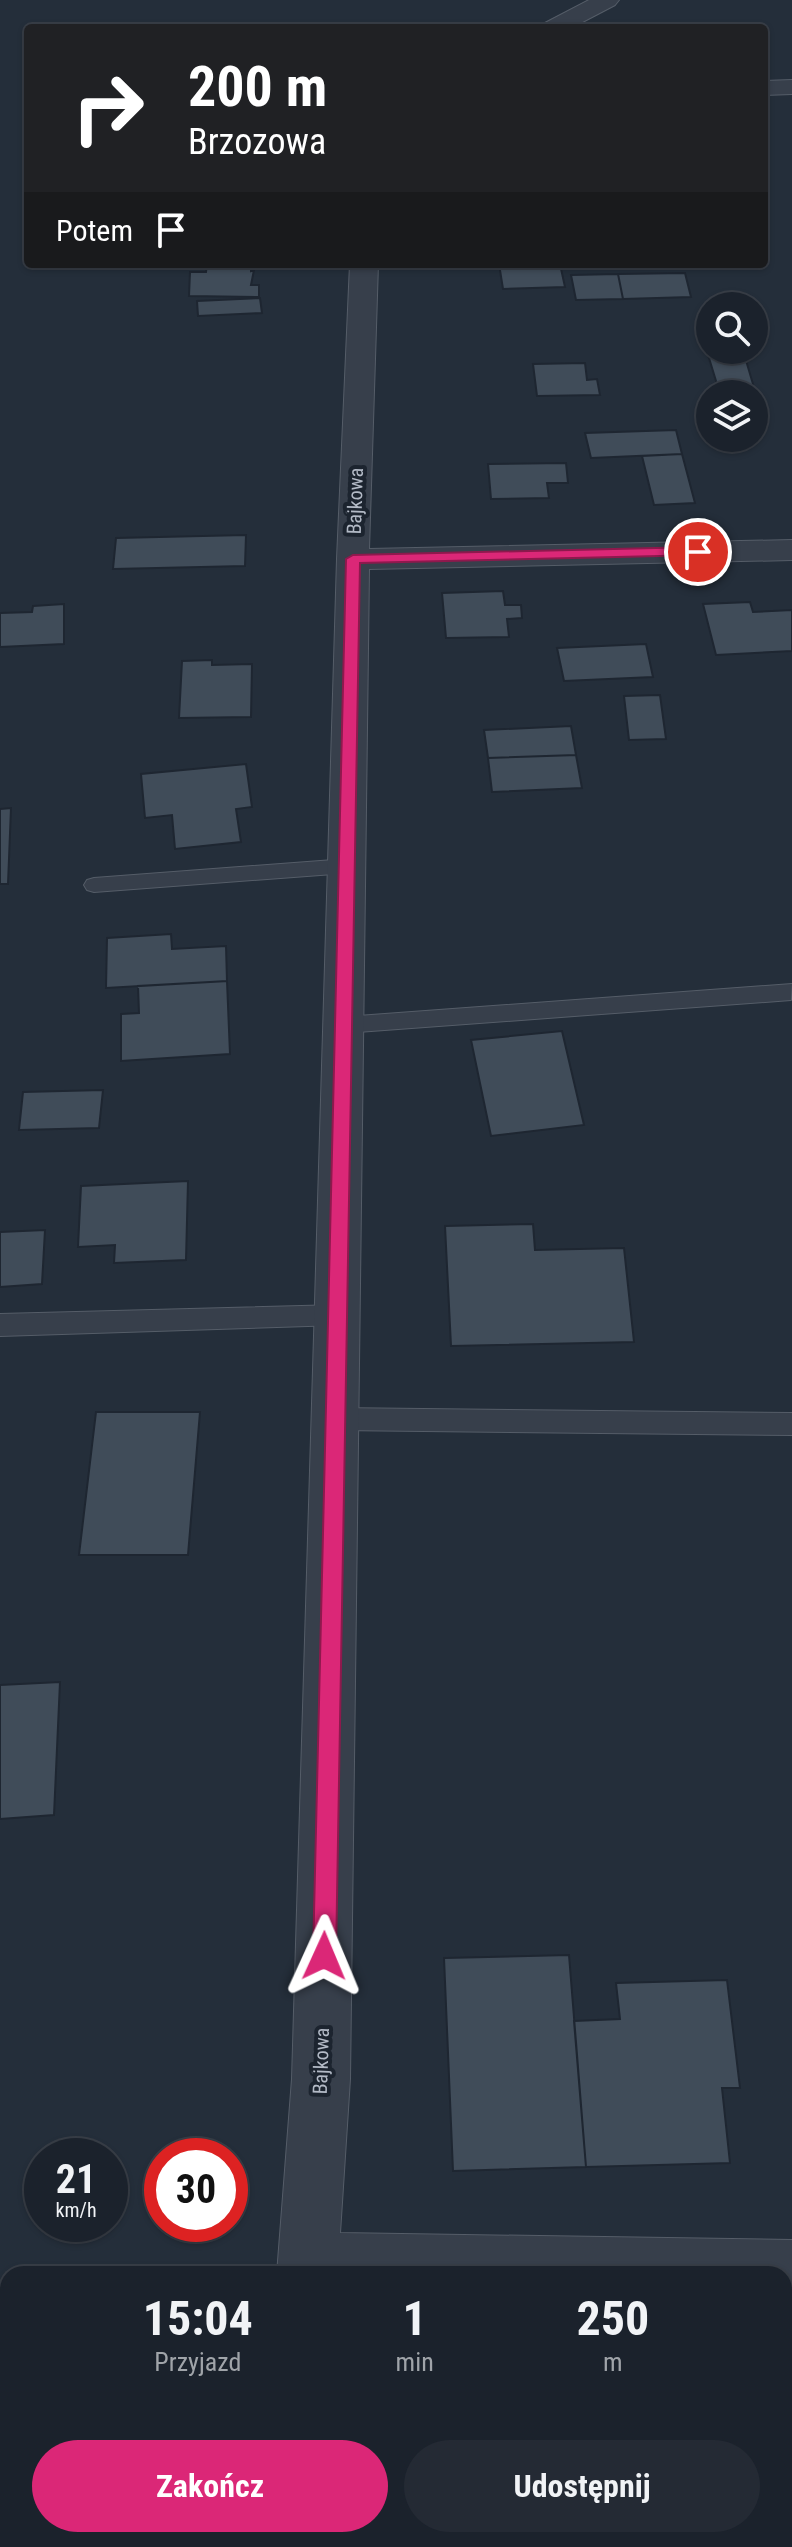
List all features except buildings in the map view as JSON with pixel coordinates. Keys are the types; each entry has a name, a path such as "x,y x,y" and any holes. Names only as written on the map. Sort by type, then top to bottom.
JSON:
{"street":[{"path":"561,24 607,0"},
{"path":"768,88 792,87"},
{"name":"Bajkowa","path":"308,2266 321,2079 353,559 364,268"},
{"path":"353,559 792,550"}],"lane":[{"path":"94,885 347,866"},
{"path":"344,1025 791,992"},
{"path":"0,1325 339,1315"},
{"path":"337,1419 792,1424"}],"route":[{"path":"324,1956 353,559 698,552"}]}
